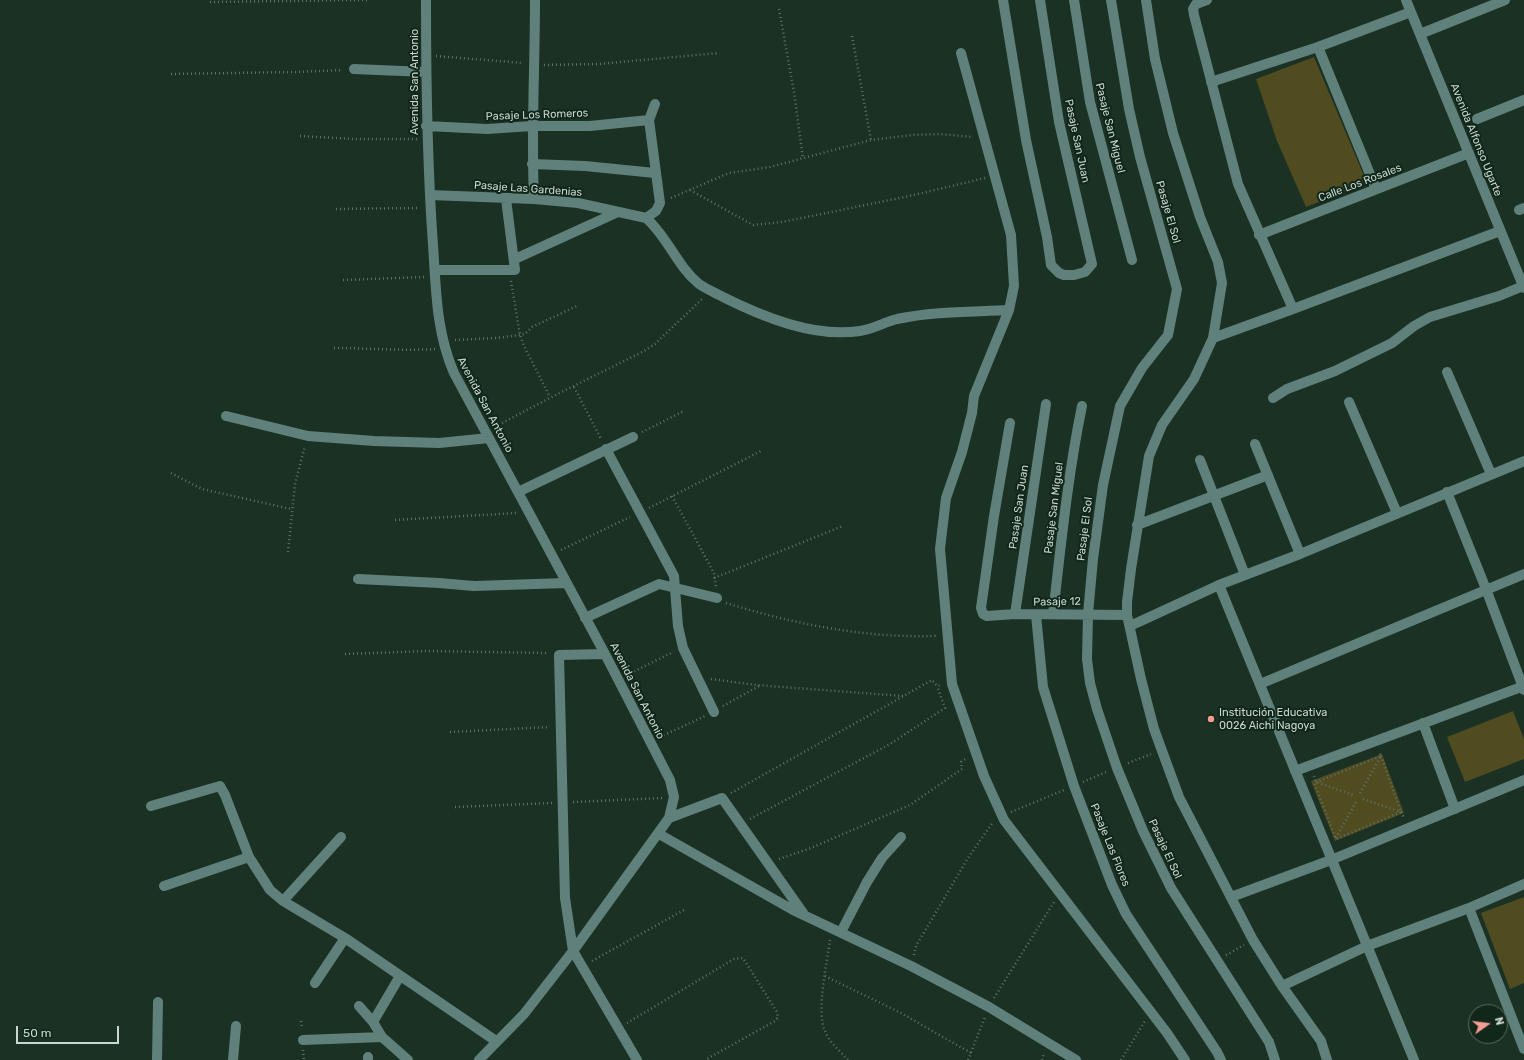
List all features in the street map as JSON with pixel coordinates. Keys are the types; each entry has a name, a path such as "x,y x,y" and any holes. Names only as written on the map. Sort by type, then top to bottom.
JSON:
{"street":[{"name":"Avenida San Antonio","path":"426,0 426,126 430,207 437,311 444,344 454,373 605,654 670,780 674,797 669,818"},
{"path":"534,199 532,126 535,64 535,0"},
{"name":"Pasaje San Juan","path":"1004,0 1026,140 1047,237 1051,265 1064,275 1074,275 1085,272 1092,264 1059,122 1040,0"},
{"name":"Pasaje San Miguel","path":"1074,0 1090,102 1132,260"},
{"name":"Pasaje El Sol","path":"1111,0 1129,109 1140,157 1177,289 1168,335 1142,368 1120,406 1103,485 1088,614 1087,659 1090,683 1096,709 1117,768 1143,831 1171,888 1211,954 1269,1042 1275,1060"},
{"path":"1146,0 1155,59 1173,133 1200,217 1218,262 1222,283 1213,338 1194,379 1162,424 1149,456 1137,525 1127,602 1127,615 1141,679 1161,751 1179,797 1253,940 1282,986 1321,1041 1327,1060"},
{"path":"1207,0 1196,4 1193,9 1233,169 1259,235 1293,309"},
{"name":"Avenida Alfonso Ugarte","path":"1406,0 1524,287"},
{"path":"1420,34 1505,0"},
{"path":"1211,82 1318,47 1411,12"},
{"path":"1318,47 1376,189"},
{"path":"961,53 1011,235 1014,286 1009,310 974,396 972,414 962,452 946,498 940,549 952,684 984,776 1004,820 1185,1060"},
{"path":"354,69 426,72"},
{"path":"1477,118 1524,100"},
{"path":"655,104 649,120 660,203 656,211 646,218 654,225 683,268 700,284 739,304 794,326 828,332 860,331 897,319 940,313 1009,310"},
{"name":"Pasaje Los Romeros","path":"426,126 487,129 532,126 590,126 649,120"},
{"name":"Calle Los Rosales","path":"1259,235 1469,153"},
{"path":"532,164 585,166 655,173"},
{"name":"Pasaje Las Gardenias","path":"430,195 534,199 578,203 634,214 646,218"},
{"path":"435,274 512,271 516,269 506,199"},
{"path":"515,259 618,212"},
{"path":"1213,338 1500,231"},
{"path":"1273,398 1287,389 1335,372 1392,343 1430,316 1499,296 1524,287"},
{"path":"1448,372 1491,474"},
{"path":"1349,402 1396,513"},
{"name":"Pasaje San Juan","path":"1015,614 1046,404"},
{"name":"Pasaje San Miguel","path":"1054,614 1068,486 1082,406"},
{"path":"226,416 308,436 374,441 439,443 487,435"},
{"name":"Pasaje 12","path":"1010,423 994,516 981,608 983,614 987,616 1015,614 1127,615"},
{"path":"518,492 633,437"},
{"path":"1255,444 1300,554"},
{"path":"606,449 674,576 678,626 683,648 714,712"},
{"path":"1200,460 1245,574"},
{"path":"1130,626 1245,574 1300,554 1524,461"},
{"path":"1137,525 1268,475"},
{"path":"1295,771 1523,687 1447,492"},
{"path":"1260,684 1524,574"},
{"path":"358,579 474,586 566,583"},
{"path":"585,618 659,584 717,598"},
{"path":"1219,585 1414,1060"},
{"name":"Pasaje Las Flores","path":"1036,615 1043,687 1074,786 1112,885 1126,914 1221,1060"},
{"path":"605,654 559,655 565,898 573,951 637,1060"},
{"path":"1423,723 1455,809"},
{"path":"1232,897 1331,860 1524,780"},
{"path":"151,806 220,786 225,795 249,857 270,890 283,902 345,938 496,1041"},
{"path":"480,1060 496,1041 524,1014 573,951 669,818 722,798 804,915"},
{"path":"658,834 804,915 911,966 989,1007 1076,1060"},
{"path":"283,902 341,837"},
{"path":"841,932 867,882 882,858 901,837"},
{"path":"164,886 249,857"},
{"path":"1282,986 1367,946 1469,908 1524,884"},
{"path":"1469,908 1524,1049"},
{"path":"315,983 345,938"},
{"path":"373,1022 400,976"},
{"path":"157,1060 158,1002"},
{"path":"358,1006 373,1022 382,1037 408,1060"},
{"path":"234,1060 236,1026"},
{"path":"303,1040 382,1037"}],"path":[{"path":"210,2 367,0"},
{"path":"779,9 794,92 803,159"},
{"path":"852,36 872,140"},
{"path":"426,55 535,64 599,64 718,52"},
{"path":"171,74 295,72 354,69"},
{"path":"660,203 729,173 770,167 872,140 912,135 939,134 960,135 985,139"},
{"path":"300,136 354,139 427,139"},
{"path":"690,190 753,226 782,222 914,195 995,175"},
{"path":"336,208 430,207"},
{"path":"512,271 520,335 550,397"},
{"path":"343,280 435,274"},
{"path":"487,435 550,397 574,387 655,344 711,290"},
{"path":"334,348 394,348 408,351 444,344 520,335 525,334 532,327 577,306"},
{"path":"574,387 606,449"},
{"path":"633,437 684,411"},
{"path":"288,552 294,484 308,436"},
{"path":"551,555 763,450"},
{"path":"171,473 202,489 292,509"},
{"path":"672,496 714,573 717,598 722,602 770,616 820,627 905,637 935,636 936,639 948,638"},
{"path":"395,520 528,513"},
{"path":"714,578 844,526"},
{"path":"618,679 683,648"},
{"path":"345,654 428,651 559,655"},
{"path":"696,677 756,685 903,696"},
{"path":"722,798 932,680 937,686 945,708 890,744 740,824"},
{"path":"937,686 952,684"},
{"path":"450,732 560,726"},
{"path":"1375,741 1408,828"},
{"path":"767,863 811,848 910,806 962,769 961,762 975,751"},
{"path":"1316,782 1381,756"},
{"path":"1360,793 1381,756"},
{"path":"1310,766 1316,782 1314,782 1343,855"},
{"path":"1316,782 1353,795"},
{"path":"1363,798 1401,812"},
{"path":"1336,838 1356,802"},
{"path":"911,966 916,946 968,858 1000,812"},
{"path":"1336,838 1401,812"},
{"path":"968,1060 989,1007 1060,894"},
{"path":"582,967 684,910"},
{"path":"831,928 822,1000 822,1023 825,1032 834,1046 848,1060"},
{"path":"1211,954 1224,961 1225,955 1253,940"},
{"path":"618,1028 734,959 743,958 778,1012 778,1017 775,1021 705,1060"},
{"path":"825,976 901,1013 971,1053"},
{"path":"1121,1060 1151,1013"}],"shaded area":[{"path":"1314,57 1367,183 1306,207 1277,141 1256,79"},
{"path":"1513,711 1524,739 1524,759 1465,782 1447,737"},
{"path":"1382,754 1404,813 1335,841 1311,781"},
{"path":"1524,897 1524,983 1510,989 1481,913"}],"place":[{"name":"Institución Educativa 0026 Aichi Nagoya","path":"1211,719"}]}
